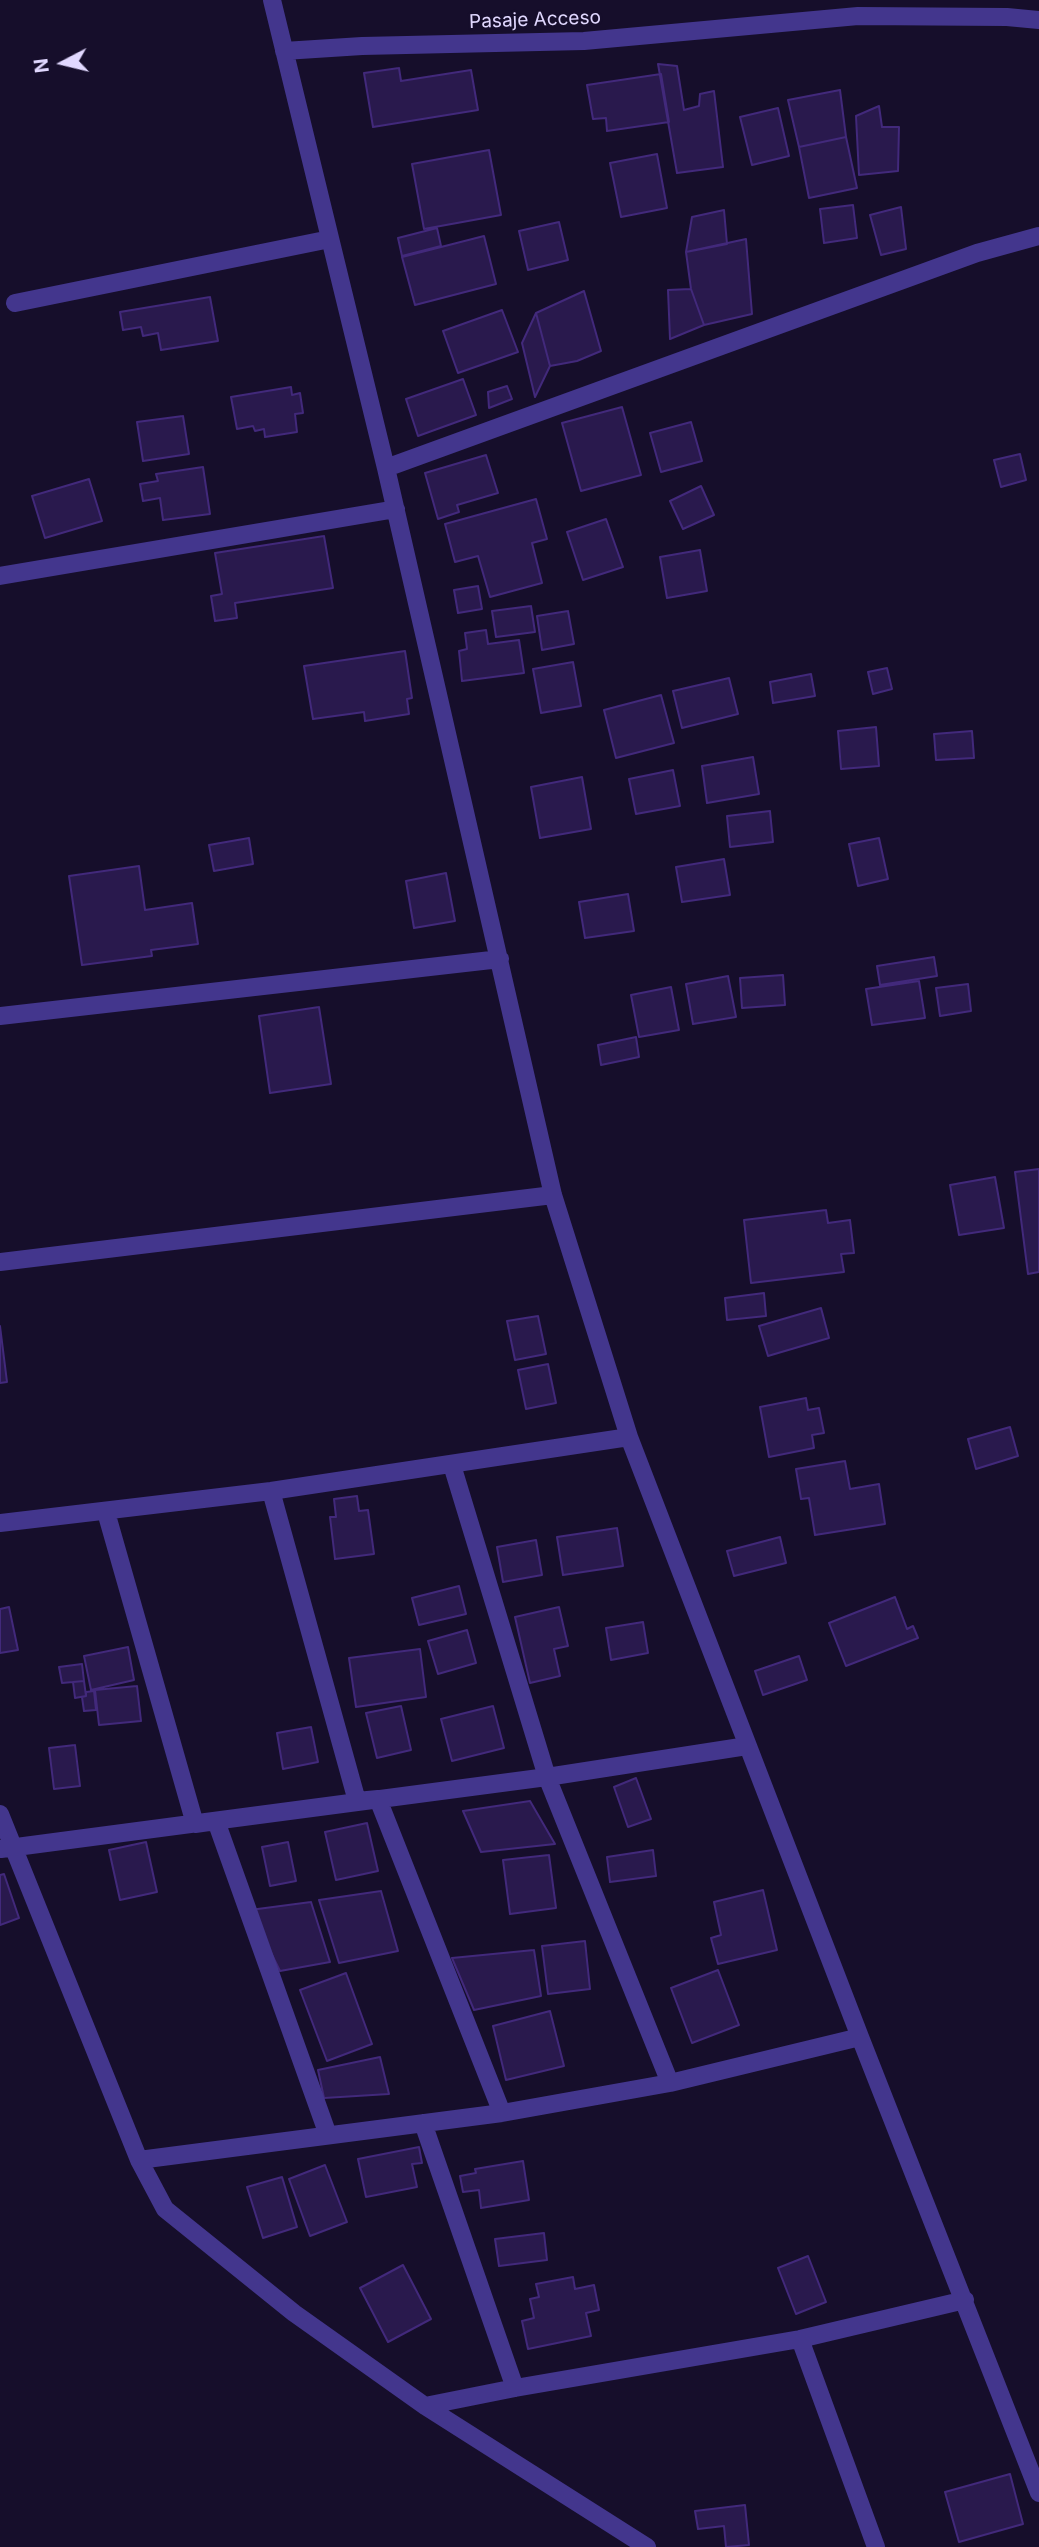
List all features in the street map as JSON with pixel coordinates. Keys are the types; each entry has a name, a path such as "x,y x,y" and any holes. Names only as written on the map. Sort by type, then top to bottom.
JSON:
{"street":[{"path":"272,0 396,509 553,1195 629,1437 1039,2493"},
{"name":"Pasaje Acceso","path":"284,51 362,46 584,41 858,16 1007,17 1039,20"},
{"path":"386,468 977,253 1039,236"},
{"path":"15,303 330,239"},
{"path":"0,576 396,509"},
{"path":"0,1016 500,960"},
{"path":"0,1262 553,1195"},
{"path":"0,1523 271,1491 629,1437"},
{"path":"452,1465 547,1777 670,2083"},
{"path":"271,1491 357,1801"},
{"path":"106,1512 195,1824"},
{"path":"6,1848 547,1777 747,1746"},
{"path":"378,1799 502,2113"},
{"path":"0,1814 6,1848 139,2160 165,2209 294,2313 425,2406 647,2547"},
{"path":"216,1821 328,2135"},
{"path":"139,2160 502,2113 670,2083 860,2037"},
{"path":"424,2123 515,2388"},
{"path":"425,2406 800,2339 964,2300"},
{"path":"800,2339 876,2547"}],"building":[{"path":"658,64 677,66 684,110 699,106 700,94 714,91 723,167 677,173"},
{"path":"399,68 401,81 471,70 478,110 373,127 364,73"},
{"path":"661,74 669,122 607,131 606,118 593,119 587,85"},
{"path":"840,90 846,137 799,147 788,100"},
{"path":"879,106 882,127 899,127 898,171 859,175 856,116"},
{"path":"778,108 789,156 752,165 740,117"},
{"path":"846,137 857,188 809,198 799,147"},
{"path":"489,150 501,215 424,229 412,164"},
{"path":"657,154 667,208 621,217 610,163"},
{"path":"853,205 857,238 824,243 820,209"},
{"path":"901,207 906,249 881,255 870,215"},
{"path":"724,210 727,244 686,252 692,217"},
{"path":"559,222 568,260 528,270 519,231"},
{"path":"437,228 441,246 402,256 398,238"},
{"path":"484,236 496,284 415,305 402,257"},
{"path":"746,239 752,314 704,325 691,289 686,252"},
{"path":"691,289 704,325 670,339 668,290"},
{"path":"584,291 601,351 577,361 550,366 536,313"},
{"path":"210,297 218,341 161,350 158,333 143,336 141,327 123,330 120,312"},
{"path":"502,310 518,352 458,373 443,331"},
{"path":"536,313 550,366 535,397 522,343"},
{"path":"463,379 476,415 418,436 406,399"},
{"path":"507,386 512,399 489,408 488,392"},
{"path":"291,387 292,395 300,393 303,413 295,414 297,432 265,437 264,429 255,431 253,426 237,429 231,397"},
{"path":"622,407 641,475 581,491 562,423"},
{"path":"183,416 189,454 143,461 137,422"},
{"path":"691,422 702,461 661,472 650,433"},
{"path":"1020,454 1026,480 1001,487 994,460"},
{"path":"486,455 498,493 457,505 459,512 438,519 425,473"},
{"path":"203,467 210,514 163,520 160,498 143,501 140,484 158,481 156,474"},
{"path":"89,479 102,521 45,538 32,496"},
{"path":"701,486 714,515 683,529 670,501"},
{"path":"536,499 547,539 532,543 542,583 490,597 478,556 455,562 445,524"},
{"path":"606,519 623,567 583,580 567,532"},
{"path":"324,536 333,588 235,603 237,618 215,621 211,596 222,594 215,553"},
{"path":"700,550 707,591 667,598 660,557"},
{"path":"478,586 482,609 458,613 454,590"},
{"path":"531,606 535,632 496,637 492,611"},
{"path":"568,611 574,644 542,650 537,616"},
{"path":"486,630 488,644 519,640 524,673 462,681 459,651 467,649 465,633"},
{"path":"405,651 412,698 407,699 409,714 365,721 364,712 313,719 304,666"},
{"path":"573,662 581,706 541,713 533,669"},
{"path":"887,668 892,689 873,694 868,672"},
{"path":"811,674 815,696 773,703 770,682"},
{"path":"729,678 738,714 682,728 673,691"},
{"path":"661,695 674,743 616,758 604,710"},
{"path":"876,727 879,766 841,769 838,731"},
{"path":"972,731 974,758 936,760 934,734"},
{"path":"753,757 759,794 707,803 702,766"},
{"path":"673,770 680,806 636,814 629,779"},
{"path":"582,777 591,829 540,838 531,787"},
{"path":"770,811 773,842 730,847 727,816"},
{"path":"249,838 253,864 214,871 209,845"},
{"path":"879,838 888,879 858,886 849,844"},
{"path":"724,859 730,895 682,902 676,867"},
{"path":"139,866 145,910 192,903 198,944 151,950 152,956 82,965 69,876"},
{"path":"446,873 455,921 414,928 406,881"},
{"path":"628,894 634,931 585,938 579,902"},
{"path":"934,957 937,976 880,985 877,966"},
{"path":"783,975 785,1005 742,1008 740,978"},
{"path":"728,976 736,1017 693,1024 686,984"},
{"path":"919,981 925,1018 872,1025 866,989"},
{"path":"968,984 971,1011 940,1016 936,988"},
{"path":"671,987 679,1030 639,1037 631,995"},
{"path":"319,1007 331,1084 270,1093 259,1016"},
{"path":"636,1037 639,1057 601,1065 598,1045"},
{"path":"1039,1169 1039,1272 1028,1274 1015,1172"},
{"path":"995,1177 1004,1228 959,1235 950,1185"},
{"path":"826,1210 828,1223 850,1220 854,1253 841,1254 844,1272 751,1283 744,1220"},
{"path":"764,1293 766,1316 727,1320 725,1298"},
{"path":"821,1308 829,1338 768,1356 759,1326"},
{"path":"538,1316 546,1354 515,1360 507,1321"},
{"path":"0,1326 7,1382 0,1383"},
{"path":"548,1364 556,1403 526,1409 518,1370"},
{"path":"806,1398 808,1410 819,1408 824,1433 812,1435 814,1448 769,1457 760,1407"},
{"path":"1010,1427 1018,1456 976,1469 968,1439"},
{"path":"845,1461 850,1489 879,1484 885,1524 815,1535 809,1498 801,1499 796,1469"},
{"path":"357,1496 359,1511 368,1510 374,1554 335,1559 330,1517 336,1517 334,1499"},
{"path":"617,1528 623,1566 563,1575 557,1537"},
{"path":"780,1537 786,1563 734,1576 727,1551"},
{"path":"536,1540 542,1575 503,1582 497,1547"},
{"path":"459,1586 466,1614 419,1625 412,1598"},
{"path":"895,1597 907,1629 913,1626 918,1638 846,1666 829,1623"},
{"path":"9,1607 18,1650 0,1653 0,1609"},
{"path":"559,1607 568,1646 554,1649 560,1676 530,1683 515,1617"},
{"path":"643,1622 648,1653 611,1660 606,1628"},
{"path":"467,1630 476,1663 438,1674 428,1641"},
{"path":"128,1647 134,1680 91,1690 84,1656"},
{"path":"420,1649 426,1697 356,1707 349,1658"},
{"path":"799,1656 807,1680 763,1695 755,1671"},
{"path":"82,1664 84,1681 62,1683 59,1667"},
{"path":"84,1681 86,1696 75,1698 73,1682"},
{"path":"137,1686 141,1721 99,1725 95,1690"},
{"path":"94,1691 96,1710 84,1711 82,1697 86,1696 86,1692"},
{"path":"401,1706 411,1750 377,1758 366,1713"},
{"path":"493,1706 504,1748 452,1761 441,1719"},
{"path":"311,1727 318,1762 283,1769 277,1733"},
{"path":"75,1745 80,1786 54,1789 49,1748"},
{"path":"636,1778 651,1819 628,1827 614,1787"},
{"path":"530,1801 555,1844 481,1852 463,1811"},
{"path":"367,1823 378,1871 336,1880 325,1832"},
{"path":"146,1842 157,1892 120,1900 109,1850"},
{"path":"288,1842 296,1881 270,1886 262,1847"},
{"path":"653,1850 656,1876 610,1882 607,1857"},
{"path":"549,1855 556,1908 510,1914 503,1860"},
{"path":"4,1874 19,1918 0,1925 0,1875"},
{"path":"763,1890 777,1950 718,1964 711,1938 721,1935 714,1902"},
{"path":"381,1891 398,1951 339,1963 319,1900"},
{"path":"311,1902 330,1962 280,1971 250,1910"},
{"path":"585,1941 590,1989 548,1994 542,1946"},
{"path":"534,1950 541,1996 474,2010 452,1958"},
{"path":"718,1970 739,2025 692,2043 671,1988"},
{"path":"346,1973 372,2044 327,2061 300,1990"},
{"path":"550,2011 564,2066 506,2080 493,2026"},
{"path":"380,2057 389,2094 324,2098 318,2070"},
{"path":"419,2147 422,2163 412,2164 417,2187 366,2197 358,2159"},
{"path":"523,2161 529,2200 481,2208 479,2190 463,2192 460,2176 476,2173 475,2169"},
{"path":"325,2165 347,2222 310,2236 289,2179"},
{"path":"282,2177 297,2227 263,2238 247,2187"},
{"path":"544,2233 547,2260 499,2266 495,2239"},
{"path":"808,2256 826,2302 796,2314 778,2268"},
{"path":"403,2265 431,2319 388,2342 360,2288"},
{"path":"573,2277 575,2289 594,2285 599,2310 586,2313 591,2336 528,2349 522,2321 534,2318 530,2299 539,2297 536,2284"},
{"path":"1010,2474 1023,2524 959,2542 945,2492"},
{"path":"745,2505 749,2545 726,2547 724,2526 698,2529 695,2511"}]}
